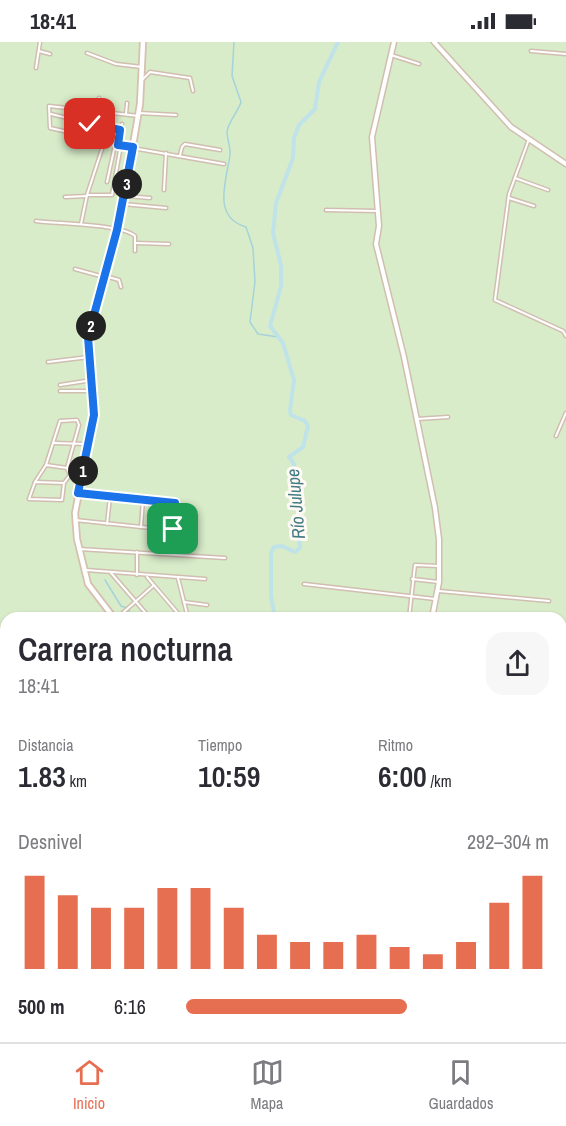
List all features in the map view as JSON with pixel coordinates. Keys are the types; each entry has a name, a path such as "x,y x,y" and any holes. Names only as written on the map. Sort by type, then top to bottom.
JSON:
{"main road":[{"path":"110,612 90,590 83,570 75,520 78,493 94,415 89,331 123,204 139,114 143,79 142,42"}],"street":[{"path":"36,68 40,42"},
{"path":"394,42 372,137 378,211 376,248 417,419 435,508 440,544 440,566 439,591 434,612"},
{"path":"434,42 509,125 566,164"},
{"path":"39,51 50,54"},
{"path":"531,51 566,54"},
{"path":"87,53 116,64 143,67"},
{"path":"391,55 419,64"},
{"path":"143,79 150,72 190,78 193,91"},
{"path":"97,111 99,98"},
{"path":"126,114 127,103"},
{"path":"176,116 126,114 49,106 51,114 49,126 53,129 224,164"},
{"path":"51,114 120,130"},
{"path":"65,197 112,195 122,124"},
{"path":"528,139 509,198 495,300 563,331 566,336"},
{"path":"107,182 112,148 119,144"},
{"path":"180,155 185,144 220,150"},
{"path":"81,225 87,196 102,149"},
{"path":"164,190 166,153"},
{"path":"515,178 548,190"},
{"path":"124,196 150,198"},
{"path":"509,198 534,206"},
{"path":"123,204 166,208"},
{"path":"326,210 378,211"},
{"path":"36,221 81,225 134,234 135,251"},
{"path":"136,243 169,244"},
{"path":"75,269 119,280 121,287"},
{"path":"48,362 89,357"},
{"path":"60,385 92,380"},
{"path":"60,390 93,391"},
{"path":"556,436 566,413"},
{"path":"417,419 448,417"},
{"path":"64,419 79,421 67,468 70,475 64,483 60,501 30,500 29,495 46,465 54,443 59,422 64,419"},
{"path":"54,443 89,444"},
{"path":"46,465 67,468"},
{"path":"35,482 64,483"},
{"path":"75,520 170,530 174,526 175,503 78,493"},
{"path":"107,524 110,497"},
{"path":"141,527 143,500"},
{"path":"79,549 225,558"},
{"path":"137,552 137,575"},
{"path":"410,612 415,565 440,566"},
{"path":"83,570 178,579 206,579"},
{"path":"111,573 145,612"},
{"path":"146,576 177,612"},
{"path":"178,579 186,612"},
{"path":"412,579 439,582"},
{"path":"304,584 437,599"},
{"path":"124,612 153,586"},
{"path":"439,591 549,601"},
{"path":"184,602 207,605"}],"green space":[{"path":"0,42 566,42 566,612 0,612"}],"waterway":[{"path":"234,42 232,76 241,102 227,132 230,152 224,187 225,207 235,222 246,227 253,248 255,282 250,322 258,334 278,337"},
{"name":"Río Julupe","path":"274,612 271,596 271,553 274,547 282,546 295,552 300,548 299,515 293,487 294,464 289,457 303,447 308,426 305,421 291,415 294,380 283,343 270,326 281,286 281,265 273,233 276,203 293,158 294,138 299,125 315,109 319,82 338,42"},
{"path":"105,580 121,606 127,608"}],"route":[{"path":"90,124 120,130 118,145 133,147 117,230 88,337 94,415 78,493 175,503 173,529"}]}
